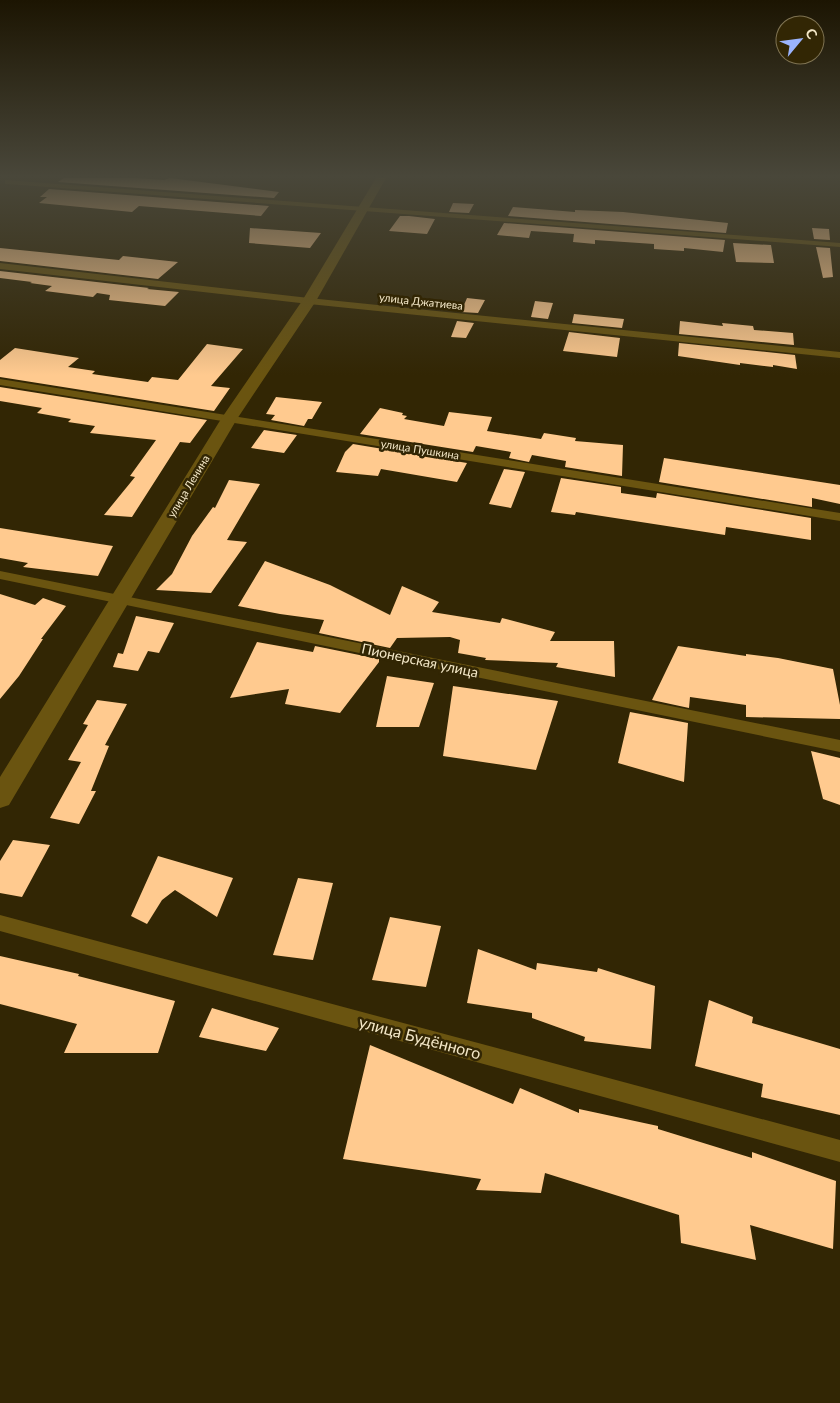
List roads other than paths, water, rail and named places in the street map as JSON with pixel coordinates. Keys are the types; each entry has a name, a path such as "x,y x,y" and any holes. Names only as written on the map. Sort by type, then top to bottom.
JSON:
{"street":[{"name":"улица Ленина","path":"0,798 229,419 309,301 343,243"},
{"path":"820,243 840,245"},
{"name":"улица Джатиева","path":"0,266 309,301 840,355"},
{"name":"улица Пушкина","path":"0,382 840,516"},
{"name":"Пионерская улица","path":"0,575 121,598 840,746"},
{"name":"улица Будённого","path":"0,923 840,1151"}]}
